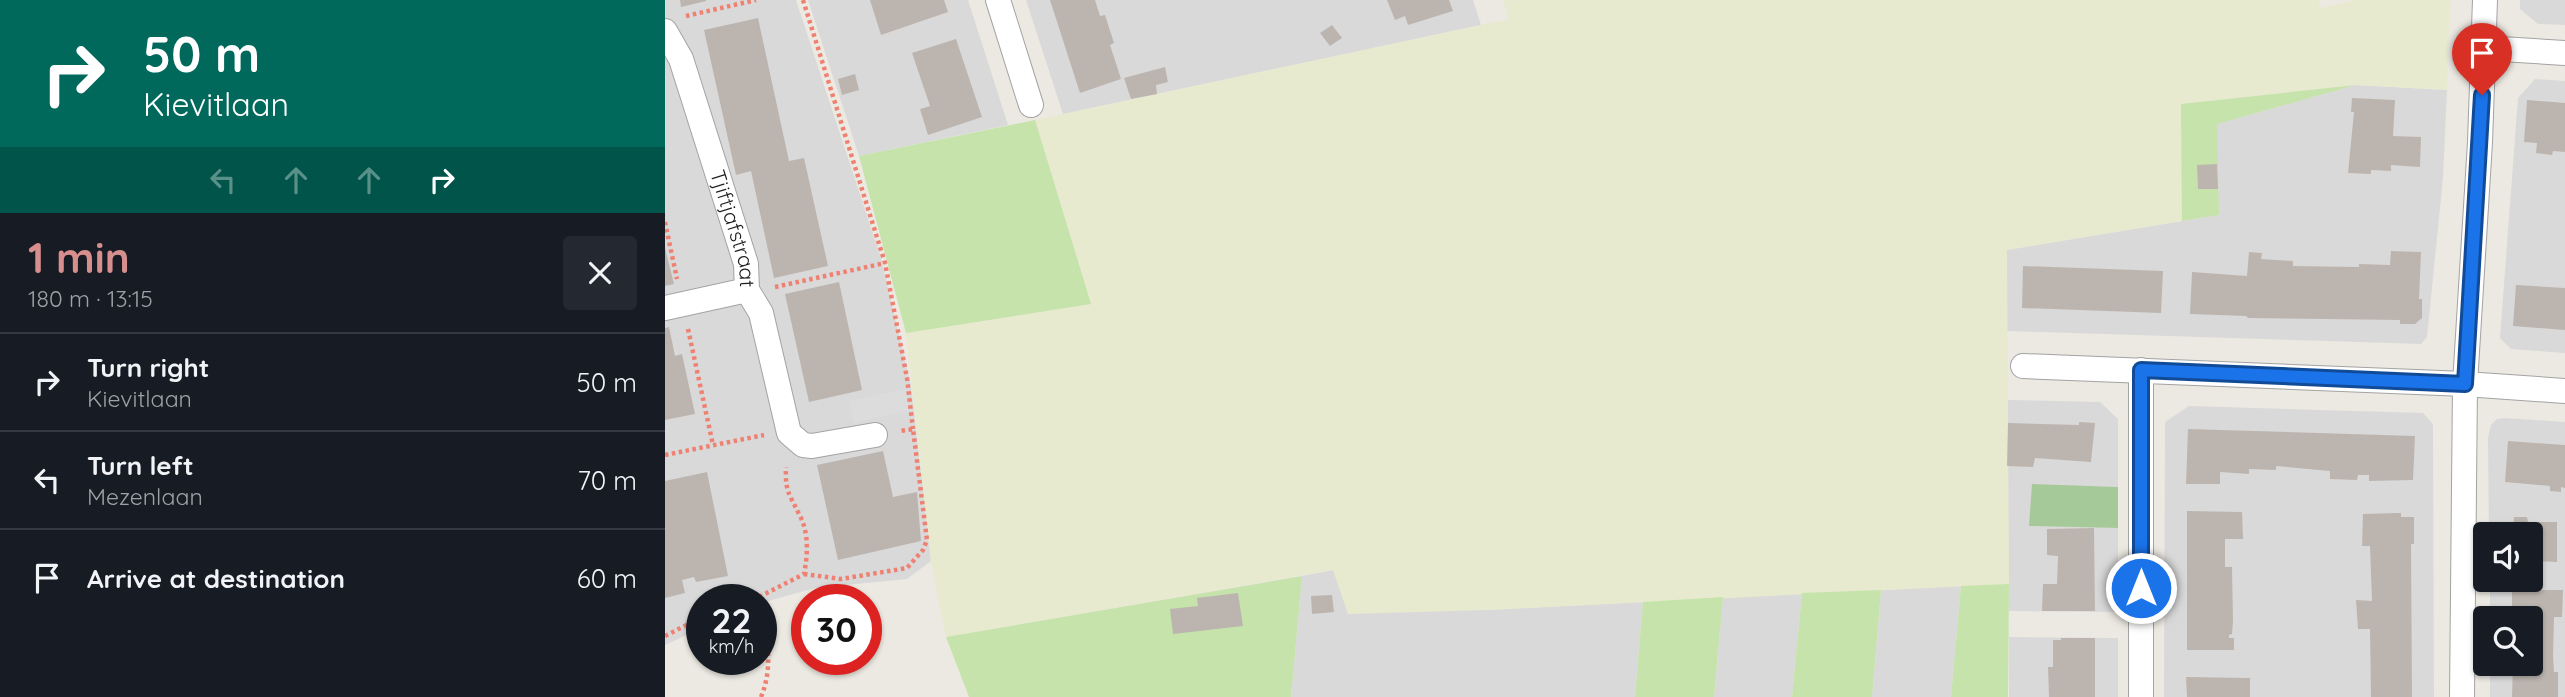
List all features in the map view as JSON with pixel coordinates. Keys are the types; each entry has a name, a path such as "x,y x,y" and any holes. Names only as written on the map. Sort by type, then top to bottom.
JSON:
{"street":[{"path":"998,0 1031,105"},
{"path":"2462,697 2465,384 2485,48 2485,0"},
{"name":"Tjiftjafstraat","path":"672,24 746,264 747,290 761,313 787,430"},
{"path":"2485,48 2565,53"},
{"path":"665,307 747,290"},
{"path":"2023,366 2465,384 2565,391"},
{"path":"2141,370 2141,697"},
{"path":"787,430 795,440 812,446 874,435"}],"path":[{"path":"672,24 756,0"},
{"path":"777,589 804,574 841,579 907,568 923,550 927,540 907,378 885,263 803,0"},
{"path":"747,290 762,290 885,263"},
{"path":"874,435 913,429"},
{"path":"665,455 787,430 785,482 790,500 800,514 806,532 804,574"},
{"path":"665,636 686,625"},
{"path":"761,697 766,675"}],"shaded area":[{"path":"665,0 796,0 881,258 911,386 931,561 907,579 856,584 791,584 791,595 777,599 777,584 686,584 686,635 665,645"},
{"path":"808,0 968,0 1008,125 859,156"},
{"path":"1026,0 1473,0 1481,25 1063,114"},
{"path":"2520,0 2565,0 2565,25 2538,24 2520,9"},
{"path":"2535,79 2565,81 2565,353 2511,349 2500,338 2518,98"},
{"path":"2356,85 2447,90 2443,178 2427,337 2421,344 2007,331 2006,250 2219,215 2216,124"},
{"path":"905,389 910,410 854,423 849,401"},
{"path":"2007,400 2100,402 2118,419 2118,487 2063,486 2029,525 2118,528 2118,612 2009,611"},
{"path":"2189,406 2423,413 2433,424 2434,697 2164,697 2165,422"},
{"path":"2497,419 2565,422 2565,697 2490,697 2490,676 2543,676 2543,606 2490,606 2490,592 2543,592 2543,522 2489,522 2488,438 2491,425"},
{"path":"1333,570 1487,610 1643,602 1635,697 1291,697 1302,576"},
{"path":"1961,586 1951,697 1872,697 1881,590"},
{"path":"1802,593 1792,697 1714,697 1723,597"},
{"path":"2009,637 2118,638 2118,697 2009,697"}],"green space":[{"path":"1503,0 2319,0 2320,8 2358,0 2450,0 2447,90 2356,85 2182,104 2182,221 2007,250 2009,584 1487,610 1348,614 1333,570 946,637 931,561 906,333 1090,304 1035,120 1509,19"},
{"path":"2356,85 2217,124 2219,215 2182,221 2181,104"},
{"path":"1035,120 1091,304 906,333 859,156"},
{"path":"2032,484 2118,487 2118,528 2029,526"},
{"path":"1302,576 1291,697 969,697 946,637"},
{"path":"2009,584 2008,697 1951,697 1961,586"},
{"path":"1881,590 1872,697 1792,697 1802,593"},
{"path":"1723,597 1714,697 1635,697 1643,602"}],"building":[{"path":"680,0 706,0 706,1 681,7"},
{"path":"870,0 944,0 948,12 881,35"},
{"path":"1050,0 1095,0 1100,16 1105,15 1114,43 1110,45 1121,79 1080,93"},
{"path":"1387,0 1449,0 1453,11 1408,25 1405,16 1395,20"},
{"path":"758,18 789,161 804,158 828,266 774,278 751,171 736,175 704,30"},
{"path":"1332,25 1342,38 1330,46 1320,33"},
{"path":"956,39 982,117 928,135 920,109 930,106 912,53"},
{"path":"1165,67 1168,82 1156,85 1157,94 1131,99 1124,78"},
{"path":"855,74 859,90 842,95 838,79"},
{"path":"2352,98 2395,100 2393,136 2421,137 2420,167 2391,165 2391,171 2348,173 2354,112 2351,112"},
{"path":"2527,100 2565,103 2565,152 2553,151 2552,155 2536,153 2537,143 2524,142"},
{"path":"2217,164 2218,189 2198,189 2197,165"},
{"path":"665,248 674,284 665,286"},
{"path":"2391,251 2421,252 2419,299 2422,299 2422,318 2415,324 2400,324 2400,320 2248,318 2190,314 2192,272 2247,276 2249,252 2262,253 2261,259 2293,261 2293,266 2359,267 2359,264 2390,265"},
{"path":"2023,266 2163,271 2161,313 2022,308"},
{"path":"839,282 862,390 809,402 785,294"},
{"path":"2516,285 2565,288 2565,330 2513,326"},
{"path":"669,327 675,356 682,354 695,414 665,420 665,328"},
{"path":"2079,422 2095,423 2091,462 2035,458 2033,467 2007,466 2008,423 2079,425"},
{"path":"2188,429 2415,436 2413,480 2369,481 2369,475 2358,475 2357,480 2330,479 2330,471 2276,466 2276,470 2249,469 2249,474 2220,472 2220,484 2186,484"},
{"path":"2508,441 2565,445 2565,488 2561,487 2561,492 2550,491 2550,486 2505,482"},
{"path":"883,451 893,497 917,492 921,541 838,560 817,465"},
{"path":"707,472 728,576 696,582 694,577 682,580 685,593 665,598 665,481"},
{"path":"2187,511 2242,512 2243,539 2225,539 2225,567 2232,567 2233,621 2229,638 2234,638 2234,650 2187,650"},
{"path":"2401,513 2401,517 2414,517 2414,544 2411,544 2412,697 2371,697 2370,629 2358,629 2356,600 2372,601 2370,546 2362,546 2363,514"},
{"path":"2514,517 2527,517 2528,522 2514,522"},
{"path":"2543,522 2557,522 2557,562 2543,561"},
{"path":"2094,528 2095,611 2042,611 2043,584 2057,584 2058,556 2047,555 2047,529"},
{"path":"2563,590 2562,617 2554,617 2553,656 2554,672 2558,672 2558,697 2512,697 2513,676 2543,676 2543,606 2512,606 2512,592"},
{"path":"1238,593 1243,626 1173,634 1170,609 1198,606 1197,598"},
{"path":"1332,595 1334,612 1312,614 1311,596"},
{"path":"2095,638 2095,697 2049,697 2048,667 2053,667 2053,640"},
{"path":"2186,677 2250,678 2250,697 2187,697"}],"route":[{"path":"2141,588 2141,370 2465,384 2482,95"}]}
